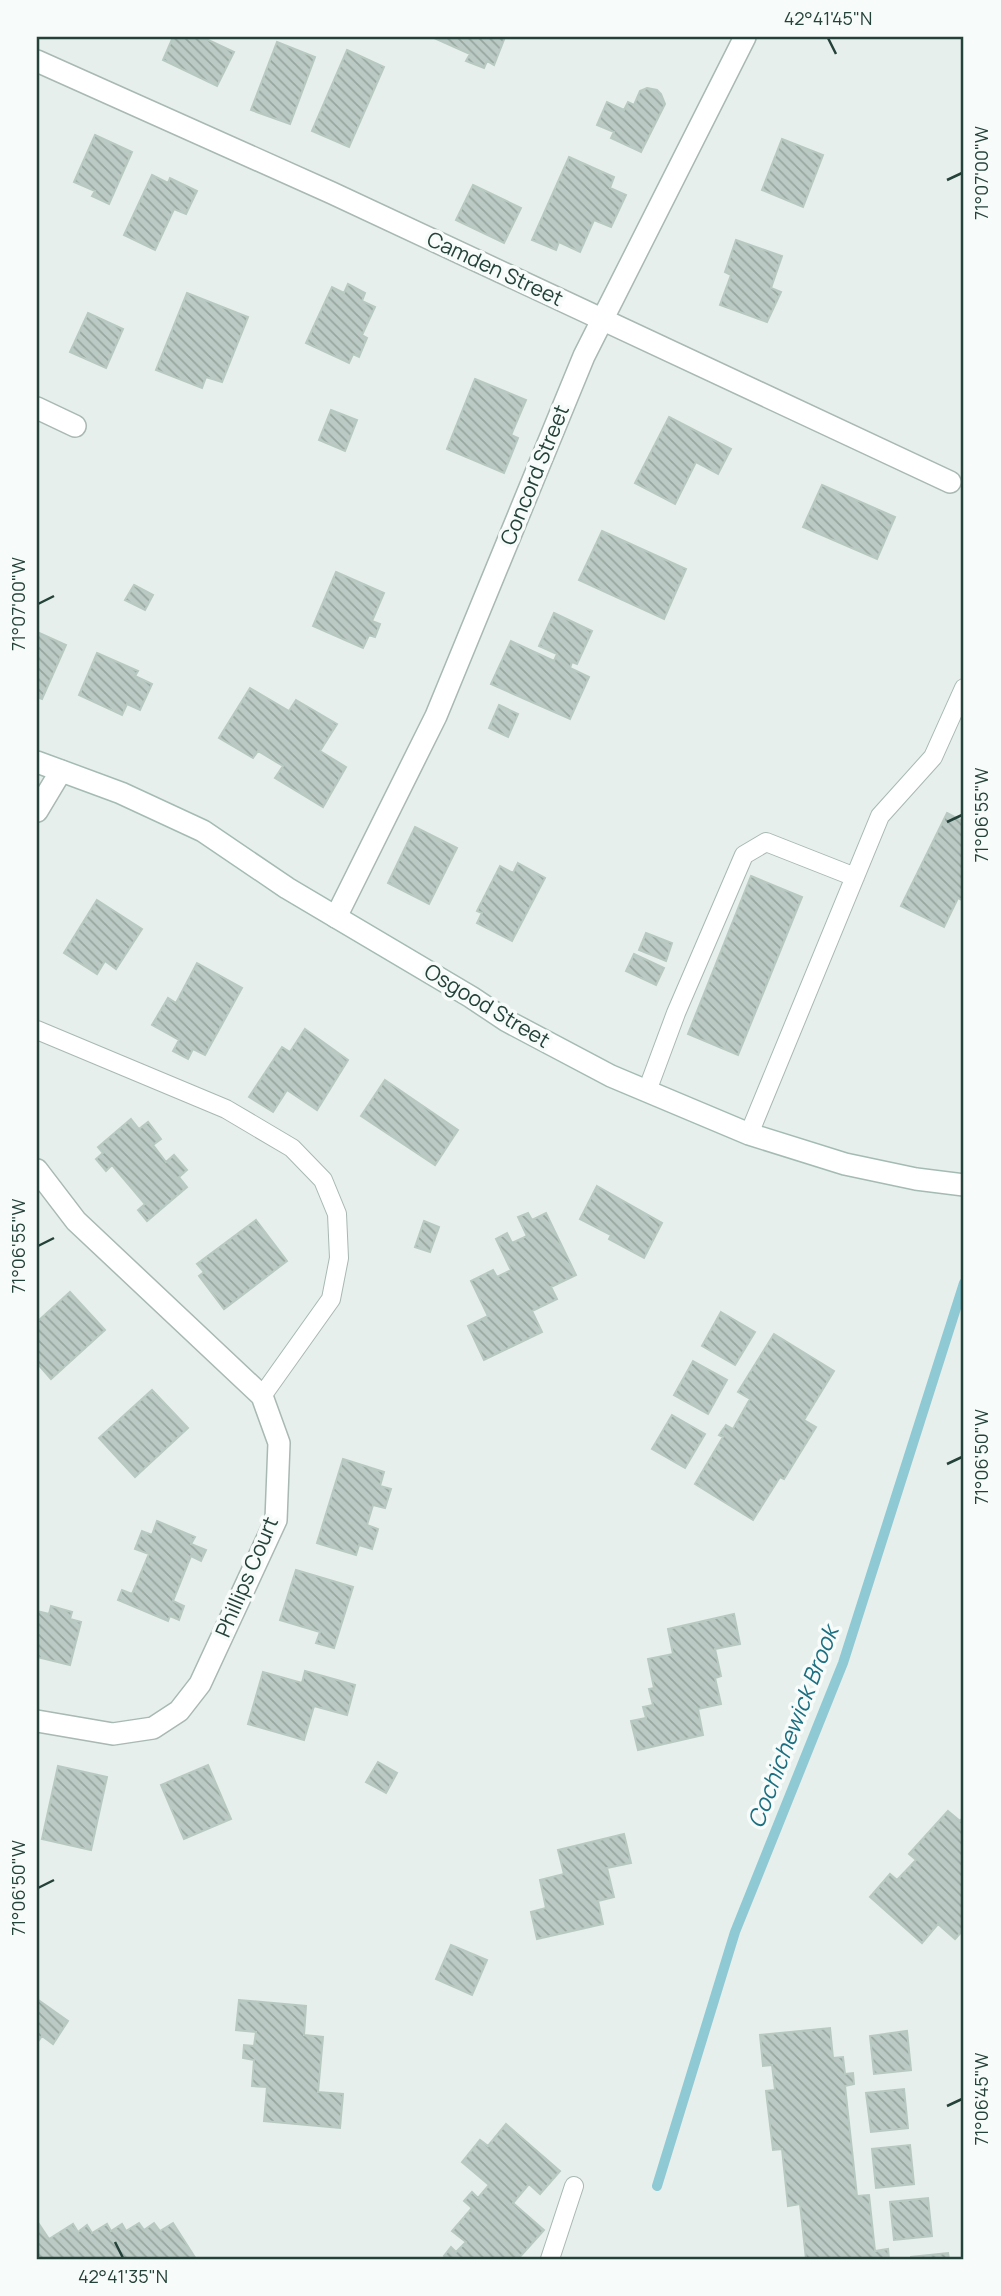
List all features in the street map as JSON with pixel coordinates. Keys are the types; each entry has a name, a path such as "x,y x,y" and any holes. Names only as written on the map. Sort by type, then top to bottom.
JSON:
{"street":[{"name":"Concord Street","path":"336,917 436,716 584,356 737,39"},
{"name":"Camden Street","path":"37,61 332,193 950,482"},
{"path":"37,408 75,426"},
{"name":"Osgood Street","path":"37,762 121,793 204,831 287,888 507,1021 611,1076 749,1134 845,1164 916,1179 964,1185"},
{"path":"37,811 61,771"},
{"name":"Phillips Court","path":"37,1170 76,1221 262,1396 279,1443 276,1520 200,1684 179,1712 153,1728 113,1734 37,1721"}],"lane":[{"path":"749,1134 880,816 933,757 964,688"},
{"path":"647,1091 676,1013 744,855 766,842 855,877"},
{"path":"37,1030 226,1109 292,1148 323,1180 337,1214 339,1258 331,1299 262,1396"},
{"path":"550,2259 574,2186"}],"building":[{"path":"173,37 202,37 234,52 217,86 163,60"},
{"path":"432,37 505,37 494,65 487,61 484,68 466,61 470,54"},
{"path":"277,42 315,57 290,124 251,110"},
{"path":"347,50 384,67 349,147 312,131"},
{"path":"647,88 657,90 665,104 641,152 611,138 614,132 597,125 607,102 624,110 628,102 634,105 640,91"},
{"path":"95,135 132,152 109,204 92,196 95,191 74,182"},
{"path":"782,139 823,155 803,207 762,190"},
{"path":"569,157 614,177 610,188 626,195 611,227 594,220 580,252 559,242 556,250 532,240"},
{"path":"152,175 168,183 170,178 197,191 186,214 174,209 155,250 124,235"},
{"path":"473,185 521,208 504,243 456,220"},
{"path":"736,240 782,256 771,288 781,292 767,322 720,305 731,275 725,272"},
{"path":"348,284 365,293 362,301 375,307 362,335 367,338 359,357 353,354 349,363 306,343 332,287 344,293"},
{"path":"187,293 248,317 222,382 206,377 202,388 156,370"},
{"path":"88,313 123,329 106,368 70,352"},
{"path":"475,379 526,400 511,435 518,438 504,473 447,449"},
{"path":"331,410 357,420 345,451 319,440"},
{"path":"669,417 731,449 718,474 696,462 675,504 635,483"},
{"path":"822,485 895,517 877,559 803,527"},
{"path":"602,531 686,569 664,619 579,580"},
{"path":"336,572 384,593 372,621 380,624 375,637 369,635 363,648 313,626"},
{"path":"134,585 153,595 145,610 125,600"},
{"path":"554,613 592,631 577,664 572,662 570,668 589,677 570,719 491,684 511,641 554,661 557,654 539,646"},
{"path":"37,632 66,645 42,699 37,697"},
{"path":"97,653 138,671 135,676 152,684 140,710 127,704 122,715 79,695"},
{"path":"250,688 289,711 296,700 337,724 320,751 346,767 323,807 275,778 283,766 258,751 253,758 219,738"},
{"path":"499,705 518,714 508,737 489,728"},
{"path":"947,813 964,822 964,901 958,898 944,927 901,906"},
{"path":"415,827 457,848 429,904 388,883"},
{"path":"518,863 545,878 512,941 477,923 482,913 477,911 500,866 513,873"},
{"path":"751,876 802,897 738,1055 688,1034"},
{"path":"97,900 142,929 116,969 105,961 97,974 64,953"},
{"path":"646,933 672,943 666,961 639,950"},
{"path":"634,954 664,968 656,985 626,971"},
{"path":"197,963 242,988 205,1055 193,1049 188,1059 173,1051 179,1040 152,1025 168,998 176,1003"},
{"path":"305,1029 348,1060 317,1110 287,1090 273,1112 249,1097 282,1047 290,1052"},
{"path":"385,1080 458,1130 435,1165 361,1116"},
{"path":"131,1119 139,1129 148,1122 161,1139 153,1145 166,1162 174,1155 187,1170 179,1177 187,1187 147,1221 138,1210 145,1204 112,1165 106,1171 96,1159 103,1153 98,1147"},
{"path":"597,1186 662,1223 644,1258 609,1239 611,1235 580,1219"},
{"path":"528,1213 532,1220 546,1213 576,1275 551,1287 557,1299 532,1311 542,1332 484,1360 468,1326 488,1316 471,1281 493,1270 497,1277 511,1270 496,1239 507,1233 512,1243 527,1236 518,1217"},
{"path":"256,1220 287,1261 224,1309 199,1276 204,1272 197,1264"},
{"path":"424,1221 439,1227 430,1252 415,1247"},
{"path":"70,1292 105,1330 51,1379 37,1363 37,1322"},
{"path":"721,1312 755,1332 735,1365 702,1346"},
{"path":"774,1334 834,1371 804,1420 816,1427 784,1479 780,1477 753,1520 695,1484 723,1437 719,1435 726,1425 733,1429 750,1399 738,1392"},
{"path":"693,1361 727,1380 708,1414 674,1395"},
{"path":"152,1390 188,1428 135,1477 99,1438"},
{"path":"672,1415 705,1434 685,1468 652,1449"},
{"path":"343,1459 384,1472 380,1486 391,1489 385,1508 373,1505 367,1525 378,1529 372,1549 359,1545 356,1555 317,1543"},
{"path":"157,1521 195,1537 191,1544 206,1550 201,1561 191,1556 173,1601 184,1606 179,1620 170,1616 168,1621 118,1600 122,1590 132,1594 149,1554 135,1549 142,1531 152,1535"},
{"path":"296,1570 353,1587 334,1648 316,1643 320,1632 280,1620"},
{"path":"51,1606 72,1612 70,1619 81,1622 70,1665 37,1657 37,1611 49,1614"},
{"path":"734,1614 740,1644 715,1649 721,1676 715,1678 721,1704 698,1709 703,1735 638,1750 631,1721 646,1718 643,1707 653,1705 649,1689 654,1688 648,1659 673,1654 668,1629"},
{"path":"305,1671 355,1685 347,1715 314,1706 304,1740 248,1724 263,1672 302,1683"},
{"path":"378,1762 397,1773 386,1793 366,1782"},
{"path":"208,1765 231,1819 184,1839 161,1785"},
{"path":"58,1766 107,1777 91,1850 42,1839"},
{"path":"948,1811 960,1821 964,1816 964,1929 955,1939 938,1924 922,1943 870,1897 890,1874 897,1880 916,1860 909,1854"},
{"path":"624,1834 631,1863 607,1868 614,1897 598,1901 603,1924 537,1939 531,1912 546,1908 540,1880 564,1874 558,1850"},
{"path":"451,1945 487,1960 472,1995 436,1979"},
{"path":"37,1999 68,2021 53,2044 42,2036 37,2043"},
{"path":"239,2000 306,2006 304,2035 323,2037 318,2092 343,2094 340,2128 264,2121 267,2087 252,2086 254,2060 243,2058 244,2045 254,2046 256,2032 236,2030"},
{"path":"830,2028 833,2058 843,2057 845,2074 853,2073 854,2084 845,2086 857,2196 869,2195 875,2251 888,2249 889,2259 806,2259 800,2204 788,2206 782,2149 773,2150 766,2091 775,2090 772,2065 763,2066 760,2035"},
{"path":"907,2031 911,2070 874,2074 870,2036"},
{"path":"904,2089 908,2128 871,2132 866,2093"},
{"path":"506,2124 560,2171 540,2194 529,2184 513,2203 544,2230 518,2259 447,2259 444,2256 451,2247 456,2252 466,2242 452,2231 472,2208 464,2201 472,2192 478,2198 489,2185 462,2162 480,2140 488,2146"},
{"path":"910,2145 914,2184 876,2188 872,2149"},
{"path":"928,2198 932,2236 894,2240 890,2202"},
{"path":"37,2221 49,2239 73,2224 78,2232 87,2225 92,2233 107,2224 111,2231 122,2224 126,2231 139,2223 144,2230 154,2223 160,2231 173,2223 196,2259 37,2259"},
{"path":"948,2253 949,2259 911,2259 911,2257"}],"waterway":[{"name":"Cochichewick Brook","path":"657,2186 735,1932 843,1663 964,1283"}]}
